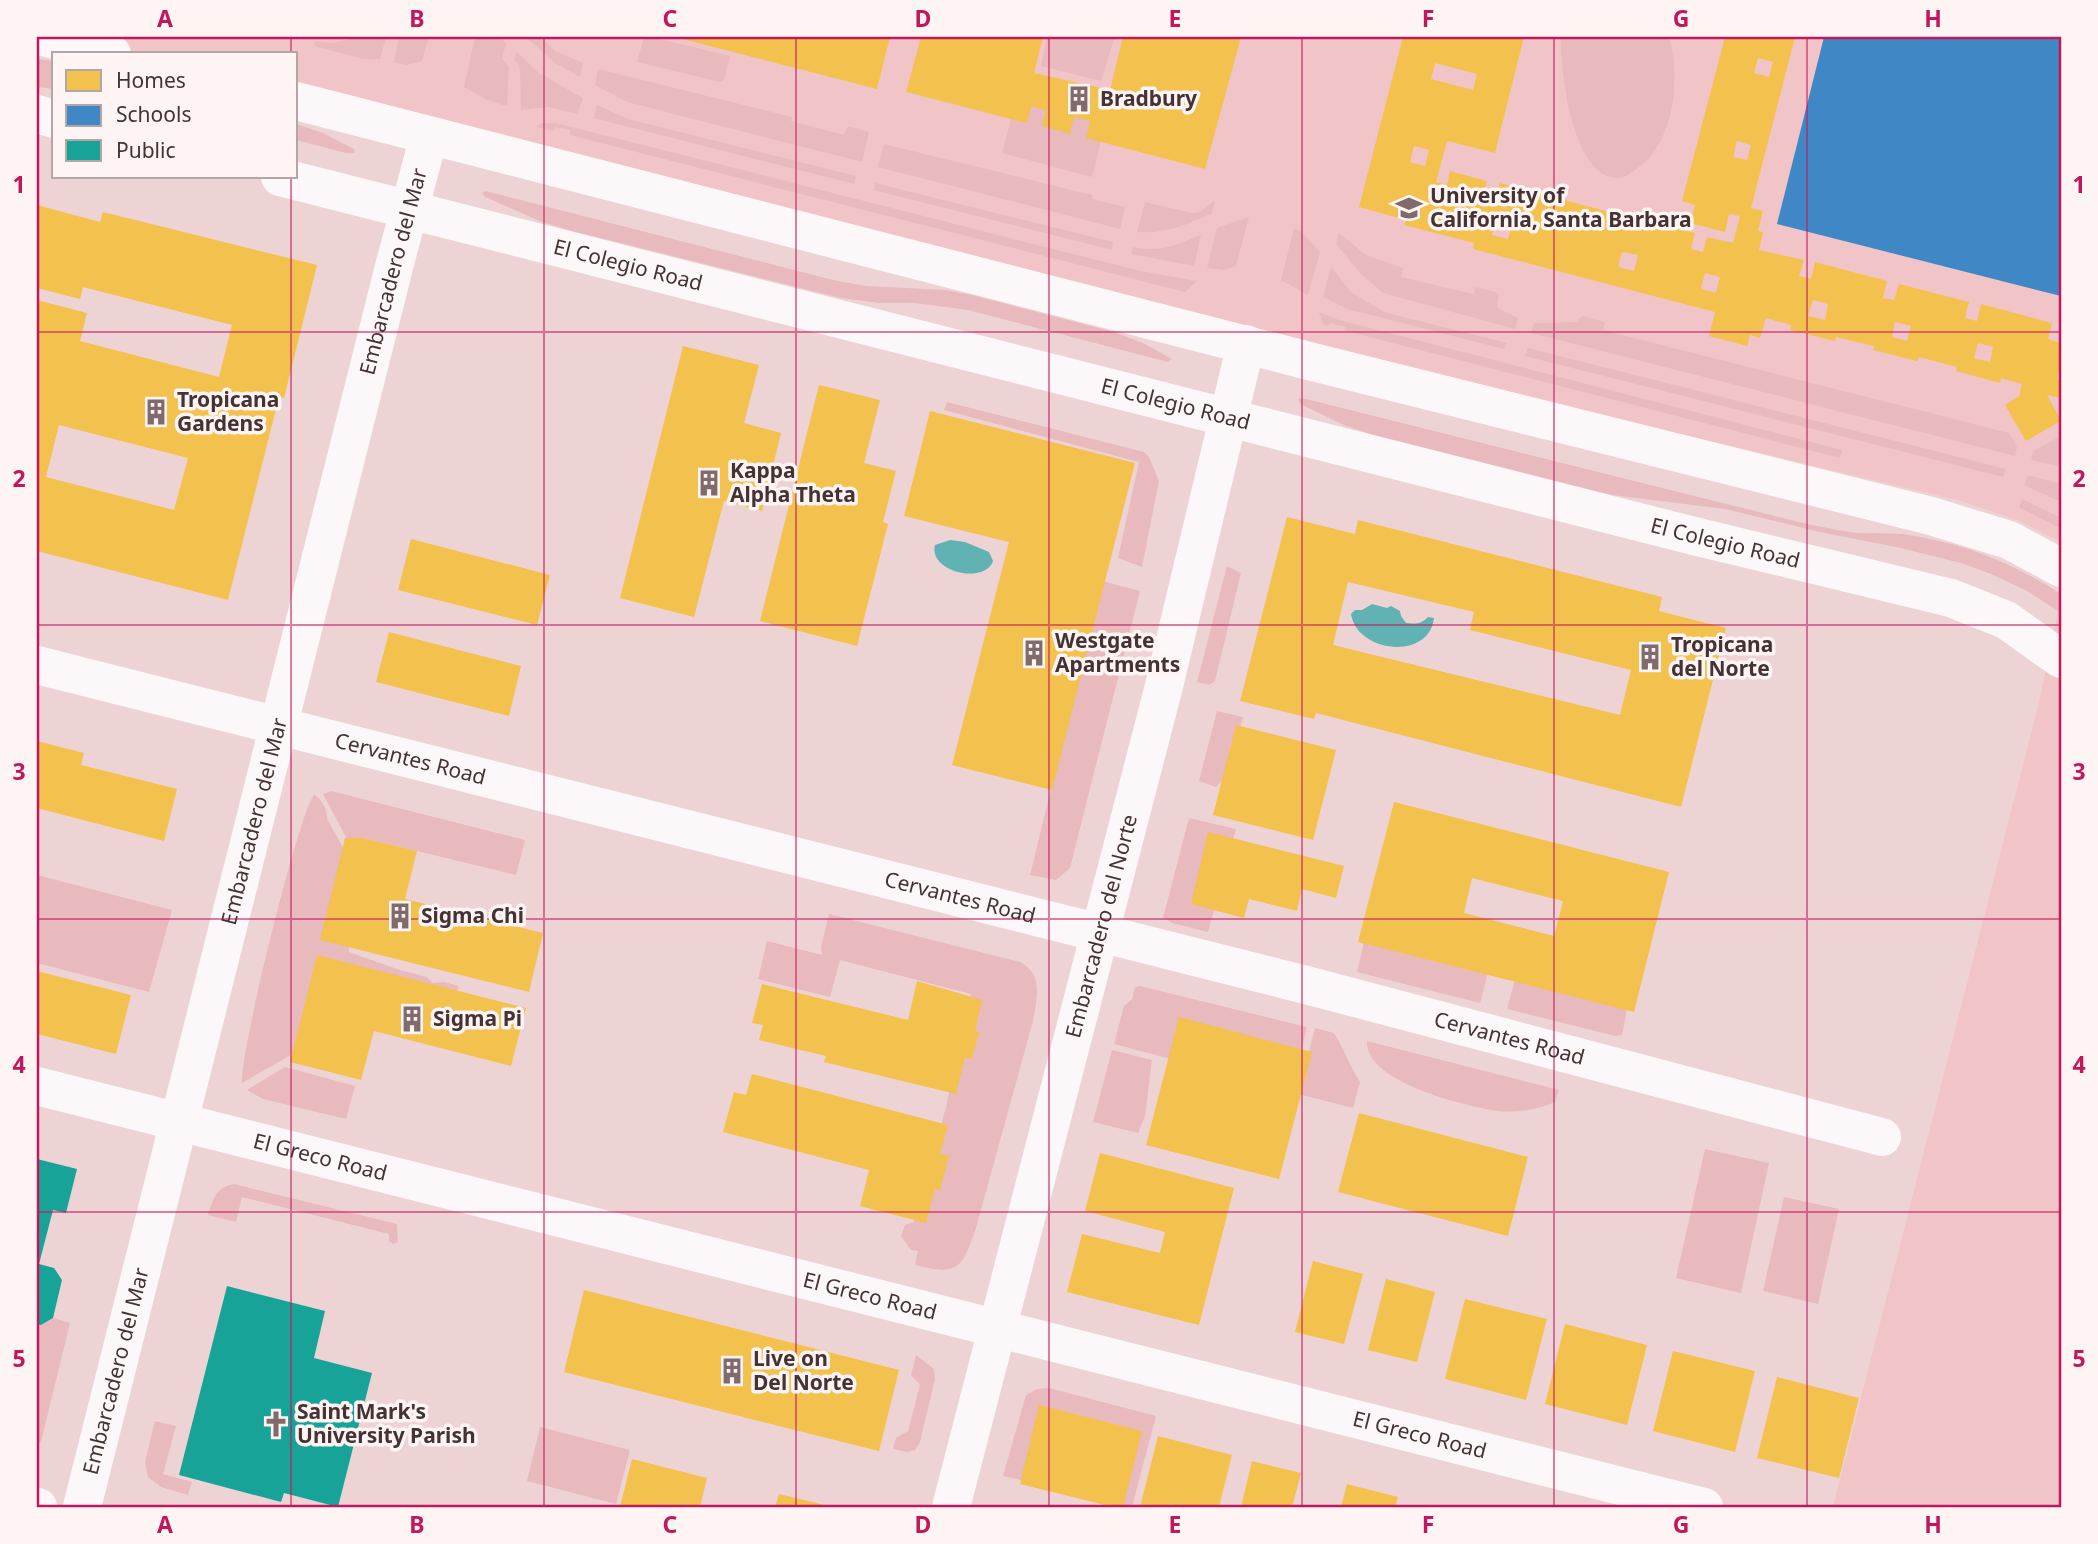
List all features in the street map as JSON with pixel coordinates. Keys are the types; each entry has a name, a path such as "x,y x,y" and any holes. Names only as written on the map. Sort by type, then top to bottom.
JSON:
{"street":[{"path":"43,37 103,52"},
{"path":"298,102 1931,516 2009,540 2061,568"},
{"name":"Embarcadero del Mar","path":"82,1507 429,136"},
{"name":"El Colegio Road","path":"283,178 835,316 1229,419 1951,598 2006,620 2061,659"},
{"name":"Embarcadero del Norte","path":"951,1507 1101,933 1229,419 1245,344"},
{"name":"Cervantes Road","path":"37,665 1306,985 1882,1138"},
{"name":"El Greco Road","path":"37,1086 998,1331 1704,1507"}],"shaded area":[{"name":"University of California, Santa Barbara","path":"69,37 2061,37 2061,542 2019,521 1961,501 1217,323 298,93 298,52 131,52"},
{"path":"360,37 386,37 380,59 363,59 314,46 315,41 333,43"},
{"path":"399,37 429,37 422,61 406,65 394,62"},
{"path":"475,37 500,37 506,43 502,59 509,67 507,106 487,100 464,87"},
{"path":"526,37 540,37 555,51 583,63 580,77 555,63"},
{"path":"644,37 730,56 724,80 720,82 637,62"},
{"path":"1047,37 1115,37 1101,81 1041,66"},
{"path":"1561,37 1669,37 1674,71 1672,109 1659,144 1648,159 1624,177 1616,178 1601,173 1589,160 1579,141 1566,96"},
{"path":"517,52 539,73 583,98 577,114 548,107 521,110 520,69 514,59"},
{"path":"37,59 52,61 52,89 37,87"},
{"path":"598,69 792,117 791,121 844,135 848,126 869,132 862,162 627,102 595,85"},
{"path":"1017,97 1106,120 1092,177 1002,153"},
{"path":"597,105 628,119 856,176 854,184 594,118"},
{"path":"542,123 556,123 1141,271 1197,281 1185,292 570,135 570,130 555,127 553,131 536,127"},
{"path":"298,125 323,133 354,149 355,153 298,141"},
{"path":"884,144 1092,195 1092,199 1125,207 1120,229 878,167"},
{"path":"875,183 1113,242 1112,250 874,190"},
{"path":"486,191 833,280 866,286 946,290 976,296 1114,332 1143,343 1172,359 1168,362 968,310 841,298 542,222 485,197 482,193"},
{"path":"1215,200 1212,213 1194,221 1166,230 1137,232 1145,202 1192,213 1200,212"},
{"path":"1249,217 1236,266 1224,270 1207,268 1217,228"},
{"path":"1294,228 1302,232 1320,252 1308,295 1281,280"},
{"path":"1339,233 1366,255 1403,268 1401,277 1473,294 1476,287 1496,292 1499,295 1497,308 1518,318 1515,329 1383,293 1362,275 1336,244"},
{"path":"1201,234 1194,266 1131,254 1133,247 1168,247"},
{"path":"1331,267 1351,292 1384,312 1507,343 1504,349 1347,309 1323,297"},
{"path":"1319,312 1339,320 1842,450 1840,458 1346,331 1346,327 1330,323 1327,326 1323,324"},
{"path":"1582,316 1605,322 1603,330 2009,433 2017,447 2015,456 1531,333 1534,323 1576,322"},
{"path":"1528,348 2006,469 2003,477 1525,356"},
{"path":"1298,399 1811,525 1853,532 1902,534 1944,542 2004,563 2061,594 2061,613 2027,591 1961,563 1725,509 1612,495 1370,434 1300,404"},
{"path":"947,402 1144,452 1149,457 1159,481 1142,567 1118,558 1139,462 944,410"},
{"path":"2061,436 2061,467 2031,460 2033,451"},
{"path":"2028,475 2061,484 2061,502 2024,485"},
{"path":"2022,499 2061,518 2061,529 2019,507"},
{"path":"1227,566 1241,573 1215,681 1209,685 1197,682"},
{"path":"1102,581 1140,591 1070,868 1056,880 1030,875"},
{"path":"2061,597 2061,1507 1833,1507 2038,706"},
{"path":"1217,711 1243,717 1227,776 1216,787 1199,781"},
{"path":"331,791 525,840 516,875 363,838 348,841 323,794"},
{"path":"314,795 324,806 327,819 349,858 349,952 427,977 433,983 444,982 459,986 454,1002 296,1052 242,1083 250,1029 271,935 296,843"},
{"path":"1189,818 1236,829 1208,932 1172,923 1163,918"},
{"path":"37,875 172,910 149,992 37,963"},
{"path":"829,914 1020,962 1028,967 1036,980 1033,1021 976,1228 962,1261 950,1269 915,1265 918,1251 911,1250 901,1236 905,1225 914,1222 946,1107 971,994 840,960 830,997 758,979 767,941 822,955 821,947"},
{"path":"1365,938 1489,969 1480,1003 1357,972"},
{"path":"1516,976 1628,1004 1622,1035 1615,1036 1507,1009"},
{"path":"1140,986 1307,1027 1301,1052 1171,1059 1114,1044 1124,1006 1132,999 1135,987"},
{"path":"1315,1028 1334,1033 1360,1082 1353,1108 1298,1094"},
{"path":"1367,1041 1559,1090 1555,1102 1527,1110 1497,1111 1463,1104 1419,1090 1398,1080 1370,1056"},
{"path":"1112,1050 1152,1060 1145,1116 1138,1133 1093,1122"},
{"path":"285,1067 355,1086 346,1119 263,1099 247,1090"},
{"path":"1705,1149 1769,1163 1741,1293 1676,1278"},
{"path":"234,1184 397,1224 398,1242 393,1244 389,1241 389,1234 242,1197 236,1222 208,1215 219,1191"},
{"path":"1784,1197 1839,1209 1818,1304 1763,1291"},
{"path":"53,1318 70,1323 41,1442 37,1444 37,1324 42,1325"},
{"path":"916,1355 934,1369 935,1379 920,1442 915,1450 907,1452 893,1449 896,1438 908,1431 920,1385 911,1375"},
{"path":"1049,1388 1156,1416 1132,1507 1003,1476 1026,1395 1037,1389"},
{"path":"155,1421 176,1426 163,1474 192,1482 188,1495 161,1487 148,1477 145,1462"},
{"path":"540,1427 630,1450 616,1504 527,1481"}],"water":[{"path":"950,540 965,542 989,552 993,561 988,568 969,574 948,568 935,554 935,545"},
{"path":"1372,604 1387,608 1391,606 1400,611 1406,623 1418,623 1428,617 1434,618 1429,632 1420,641 1407,646 1379,644 1356,627 1351,614"}],"building: Homes":[{"path":"675,37 890,37 877,89"},
{"name":"Bradbury","path":"921,37 1043,37 1034,73 1110,90 1123,37 1241,37 1205,169 1086,138 1090,121 1074,117 1070,134 1042,126 1046,110 1031,106 1027,123 906,92"},
{"path":"1403,37 1524,37 1495,153 1447,141 1436,182 1447,185 1450,171 1487,181 1483,195 1495,198 1500,183 1613,213 1610,227 1621,230 1625,215 1695,233 1691,249 1703,252 1707,237 1733,243 1740,216 1729,214 1725,232 1690,223 1695,205 1682,201 1725,37 1795,37 1751,208 1763,211 1758,231 1763,232 1759,250 1804,260 1799,276 1811,279 1815,262 1887,281 1883,298 1894,300 1899,284 1969,302 1965,318 1977,321 1981,304 2052,323 2048,339 2061,343 2061,364 2057,379 2061,380 2061,398 2047,395 2061,421 2026,441 2005,405 2019,396 2022,384 2001,378 2000,383 1919,357 1917,361 1873,350 1874,346 1836,337 1835,341 1790,330 1791,325 1766,318 1760,338 1750,335 1747,346 1709,336 1715,312 1473,249 1474,243 1404,225 1406,220 1359,207","holes":["1758,58 1773,62 1769,77 1754,73","1435,63 1477,74 1473,90 1431,79","1737,141 1751,145 1747,160 1733,157","1414,146 1429,150 1425,166 1410,162","1496,220 1512,224 1508,239 1492,235","1622,252 1638,255 1634,271 1618,267","1705,273 1720,277 1716,293 1701,289","1813,300 1828,304 1825,320 1808,316","1895,322 1911,326 1907,341 1892,337","1978,343 1993,347 1990,362 1974,358"]},
{"name":"Tropicana Gardens","path":"37,205 100,222 103,212 317,265 284,398 279,397 228,600 37,551 37,300 87,313 80,341 219,377 232,325 83,287 80,299 37,288","holes":["59,425 188,458 174,510 46,477"]},
{"name":"Kappa Alpha Theta","path":"683,346 759,365 744,423 781,433 762,511 724,501 694,617 620,598"},
{"path":"819,385 880,400 864,463 896,471 883,522 888,524 857,646 760,621"},
{"name":"Westgate Apartments","path":"930,411 1135,463 1052,790 952,765 1009,542 904,516"},
{"name":"Tropicana del Norte","path":"1287,517 1355,534 1358,520 1662,597 1659,611 1726,628 1681,807 1316,713 1314,719 1240,701","holes":["1348,582 1474,612 1470,630 1631,670 1620,715 1333,645"]},
{"path":"411,539 550,575 537,625 398,590"},
{"path":"389,632 521,666 509,716 376,682"},
{"path":"1236,725 1336,750 1313,840 1213,815"},
{"path":"37,741 84,753 81,765 177,789 164,841 37,808"},
{"path":"1394,802 1669,872 1634,1012 1358,942","holes":["1472,878 1563,901 1554,936 1464,913"]},
{"path":"1208,832 1344,866 1336,898 1302,889 1297,911 1249,899 1244,918 1191,904"},
{"name":"Sigma Chi","path":"345,838 363,838 417,851 405,899 543,933 529,992 320,940"},
{"name":"Sigma Pi","path":"317,955 526,1008 511,1066 374,1031 361,1080 290,1062"},
{"path":"37,971 131,995 116,1054 37,1034"},
{"path":"917,981 982,1000 975,1031 979,1032 972,1059 965,1057 956,1094 824,1062 826,1056 759,1040 763,1025 752,1023 762,984 908,1020"},
{"path":"1179,1017 1312,1052 1279,1179 1146,1145"},
{"path":"752,1074 948,1125 940,1154 949,1156 940,1190 935,1189 926,1223 860,1206 869,1170 723,1132 734,1092 746,1095"},
{"path":"1359,1113 1528,1157 1508,1236 1338,1192"},
{"path":"1100,1153 1234,1188 1199,1325 1067,1292 1082,1234 1160,1253 1165,1232 1085,1211"},
{"path":"1313,1261 1363,1274 1344,1344 1295,1332"},
{"path":"1386,1279 1435,1292 1417,1362 1368,1350"},
{"name":"Live on Del Norte","path":"584,1290 899,1370 879,1451 564,1372"},
{"path":"1465,1299 1547,1319 1526,1400 1445,1379"},
{"path":"1565,1324 1647,1345 1627,1425 1545,1404"},
{"path":"1673,1351 1755,1371 1735,1452 1653,1431"},
{"path":"1777,1377 1859,1398 1839,1478 1757,1458"},
{"path":"1039,1405 1142,1431 1123,1507 1113,1507 1020,1484"},
{"path":"1158,1436 1232,1455 1219,1507 1140,1507"},
{"path":"632,1459 707,1478 700,1507 620,1507"},
{"path":"1252,1461 1301,1473 1292,1507 1241,1507"},
{"path":"1347,1484 1398,1497 1395,1507 1341,1507"},
{"path":"779,1494 829,1506 829,1507 775,1507"}],"building: Schools":[{"path":"1824,37 2061,37 2061,296 1777,224"}],"building: Public":[{"path":"37,1159 77,1169 66,1213 53,1210 39,1264 54,1268 62,1280 53,1318 41,1325 37,1324"},
{"name":"Saint Mark's University Parish","path":"227,1286 325,1311 314,1358 372,1373 338,1507 284,1493 281,1502 179,1475"}],"place":[{"name":"Bradbury","path":"1079,99"},
{"name":"University of California, Santa Barbara","path":"1409,208"},
{"name":"Tropicana Gardens","path":"156,412"},
{"name":"Kappa Alpha Theta","path":"709,483"},
{"name":"Westgate Apartments","path":"1034,653"},
{"name":"Tropicana del Norte","path":"1650,657"},
{"name":"Sigma Chi","path":"400,916"},
{"name":"Sigma Pi","path":"412,1019"},
{"name":"Live on Del Norte","path":"732,1371"},
{"name":"Saint Mark's University Parish","path":"276,1424"}]}
